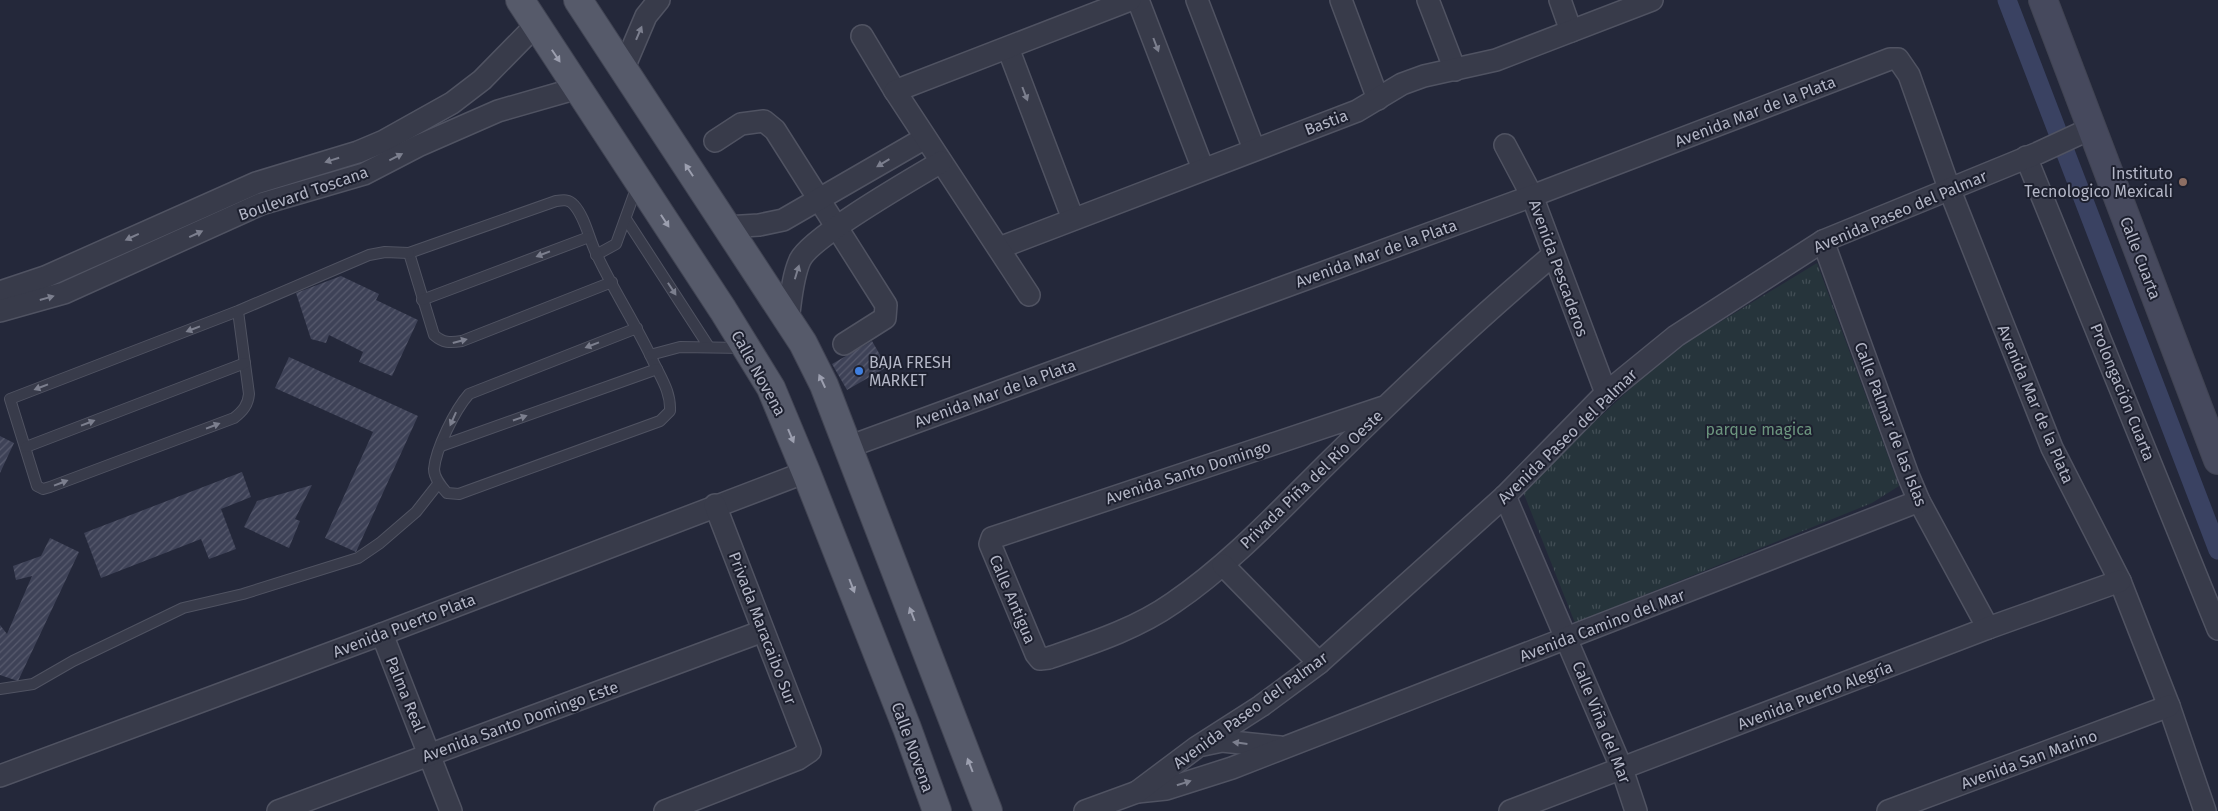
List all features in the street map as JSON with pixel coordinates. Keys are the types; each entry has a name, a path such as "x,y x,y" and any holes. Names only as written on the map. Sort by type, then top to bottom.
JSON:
{"main road":[{"name":"Calle Novena","path":"520,0 639,181 771,388 907,728 937,811"},
{"path":"578,0 803,342 824,385 988,811"}],"street":[{"path":"623,70 646,16 659,0"},
{"path":"895,91 1130,0"},
{"path":"1138,0 1203,169"},
{"path":"1197,0 1254,149"},
{"path":"1341,0 1378,99"},
{"path":"1428,0 1455,70"},
{"path":"1560,0 1571,31"},
{"name":"Bastia","path":"999,248 1357,110 1402,84 1496,60 1571,31 1628,4 1652,0"},
{"name":"Calle Cuarta","path":"2043,0 2084,132 2218,460"},
{"name":"Boulevard Toscana","path":"0,292 45,277 256,183 358,152 414,126 452,103 482,80 536,25"},
{"path":"862,36 925,138 1029,295"},
{"path":"1008,48 1074,219"},
{"name":"Avenida Mar de la Plata","path":"848,447 1532,196 1890,59 1898,59 1909,75 1948,188 2052,448 2120,581 2169,706 2205,811"},
{"name":"Boulevard Toscana","path":"0,311 64,293 260,204 364,174 498,111 578,88"},
{"path":"452,103 465,125"},
{"path":"715,141 741,124 764,121 775,130 820,200 886,305 885,318 844,344"},
{"name":"Avenida Paseo del Palmar","path":"1086,811 1137,792 1197,747 1261,706 1318,663 1505,496 1606,393 1683,331 1823,241 2084,132"},
{"path":"726,227 759,225 783,220 925,138"},
{"name":"Avenida Pescaderos","path":"1505,145 1532,196 1606,393"},
{"name":"Prolongación Cuarta","path":"2032,155 2218,629"},
{"path":"788,320 794,281 801,258 820,239 941,162"},
{"path":"256,183 260,204"},
{"name":"Calle Palmar de las Islas","path":"1823,241 1919,501 1988,628"},
{"name":"Privada Piña del Río Oeste","path":"1040,659 1049,658 1119,634 1172,604 1223,565 1384,407 1493,305 1553,255"},
{"name":"Avenida Santo Domingo","path":"992,538 1384,407"},
{"name":"Avenida Puerto Plata","path":"0,776 382,634 715,505 806,472"},
{"name":"Calle Viña del Mar","path":"1505,496 1568,639 1622,769 1636,811"},
{"name":"Avenida Camino del Mar","path":"1137,792 1166,789 1232,768 1919,501"},
{"name":"Privada Maracaibo Sur","path":"665,811 798,759 810,751 715,505"},
{"name":"Calle Antigua","path":"992,538 990,544 1036,654 1040,659"},
{"path":"1223,565 1318,663"},
{"name":"Avenida Puerto Alegría","path":"1510,811 1988,628 2120,581"},
{"name":"Avenida Santo Domingo Este","path":"278,811 763,631"},
{"name":"Palma Real","path":"382,634 451,811"},
{"path":"1261,706 1256,720 1258,733 1268,742 1285,748"},
{"name":"Avenida San Marino","path":"1888,811 2169,706"},
{"name":"Avenida Camino del Mar","path":"1197,747 1222,741 1285,748"}],"lane":[{"path":"596,254 616,244 639,181"},
{"path":"238,312 249,394 248,404 234,418 43,489 34,480 26,447 5,400 238,312 369,255 385,252 409,253 564,200 572,203 577,209 596,254 637,328 671,398 670,411 660,420 459,494 446,493 438,484 434,470 441,446 460,404 469,394 637,328"},
{"path":"626,219 709,347"},
{"path":"422,300 588,237"},
{"path":"409,253 434,335 442,342 462,341 612,282"},
{"path":"650,355 680,346 746,348"},
{"path":"26,447 245,363"},
{"path":"441,446 657,369"},
{"path":"0,689 33,684 74,661 183,608 243,594 358,558 380,543 416,512 438,484"}],"green space":[{"name":"parque magica","path":"1817,263 1899,486 1872,503 1575,623 1522,489 1669,353"}],"building":[{"path":"341,276 379,294 376,300 418,320 392,376 359,362 363,352 329,335 326,343 311,339 296,293"},
{"name":"BAJA FRESH MARKET","path":"872,341 887,367 847,390 832,364"},
{"path":"289,357 418,416 356,552 325,538 373,432 275,388"},
{"path":"0,436 14,443 0,473"},
{"path":"242,472 251,497 221,509 236,549 209,559 201,539 101,578 84,533"},
{"path":"312,485 295,519 300,521 289,548 244,527 257,501"},
{"path":"50,538 79,552 18,681 0,675 0,625 7,634 32,576 16,580 13,566 41,556"}],"waterway":[{"path":"2007,0 2218,550"}],"place":[{"name":"Instituto Tecnologico Mexicali","path":"2183,182"},
{"name":"BAJA FRESH MARKET","path":"859,371"}]}
